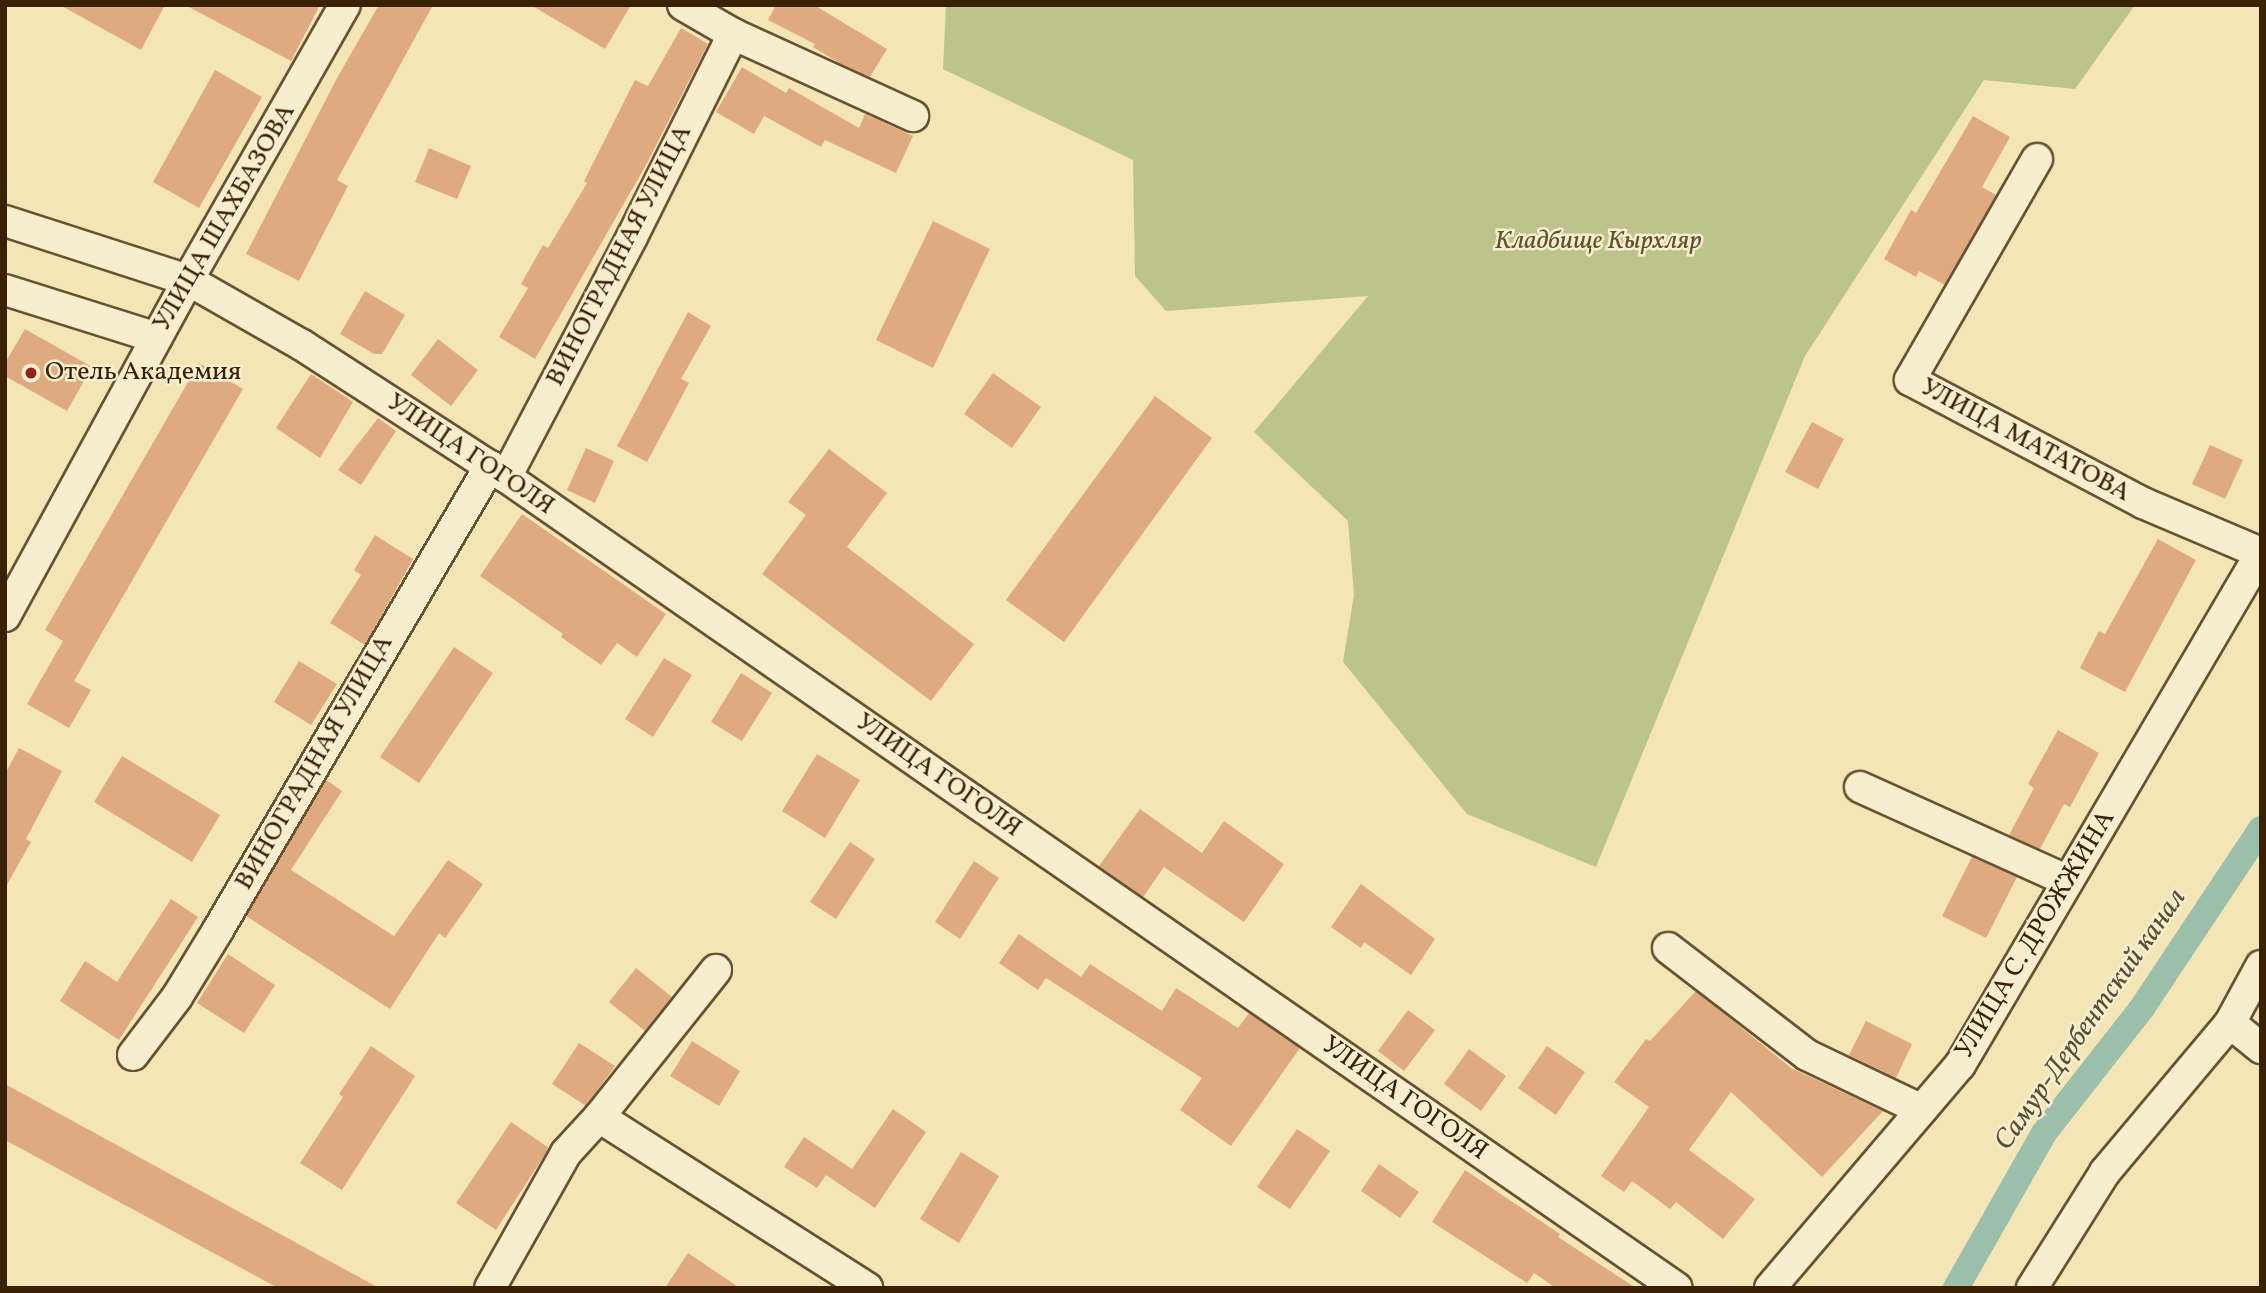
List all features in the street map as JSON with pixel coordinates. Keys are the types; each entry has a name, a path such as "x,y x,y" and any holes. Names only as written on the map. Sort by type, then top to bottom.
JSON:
{"street":[{"name":"УЛИЦА ШАХБАЗОВА","path":"5,616 188,279 345,5"},
{"path":"682,5 733,34 913,116"},
{"name":"ВИНОГРАДНАЯ УЛИЦА","path":"133,1055 161,1020 211,941 498,471 632,237 733,34"},
{"name":"УЛИЦА МАТАТОВА","path":"2038,159 1910,380 2143,503 2261,553"},
{"name":"УЛИЦА ГОГОЛЯ","path":"5,221 188,279 302,345 498,471 1677,1288"},
{"path":"5,290 157,338"},
{"name":"УЛИЦА С. ДРОЖЖИНА","path":"1770,1288 1959,1065 2261,553"},
{"path":"1860,788 2068,881"},
{"path":"1668,948 1807,1055 1922,1110"},
{"path":"2032,1288 2105,1172 2230,1023 2261,966"},
{"path":"490,1288 566,1153 599,1117 716,970"},
{"path":"2230,1023 2261,1048"},
{"path":"599,1117 867,1288"}],"green space":[{"name":"Кладбище Кырхляр","path":"946,5 2135,5 2075,89 1984,80 1805,356 1596,867 1467,814 1343,662 1354,595 1348,521 1254,432 1368,296 1166,311 1135,276 1133,160 943,69"}],"building":[{"path":"60,5 165,5 141,50"},
{"path":"185,5 320,5 291,61"},
{"path":"379,5 433,5 337,180 348,186 299,281 246,254 337,78"},
{"path":"531,5 631,5 605,49"},
{"path":"776,5 814,5 887,49 870,77 841,64 813,47 815,44 768,20"},
{"path":"681,28 708,44 646,165 535,359 499,337 528,288 521,284 543,245 548,248 587,183 584,181 635,80 648,86"},
{"path":"742,67 786,93 789,88 859,128 865,114 913,136 896,173 825,140 821,147 764,116 754,134 716,112"},
{"path":"215,70 262,97 199,208 153,182"},
{"path":"1973,116 2010,137 1982,187 1996,195 1945,285 1919,271 1916,277 1884,259 1911,210 1916,213"},
{"path":"429,148 471,166 457,199 415,182"},
{"path":"933,221 990,249 933,368 876,340"},
{"path":"365,291 405,315 382,354 374,354 340,334"},
{"path":"688,312 711,326 681,379 689,383 647,462 617,446"},
{"path":"25,329 92,367 67,411 5,376 5,363"},
{"path":"438,339 478,370 451,406 411,375"},
{"path":"199,363 243,389 74,681 91,690 69,728 27,704 63,641 45,630"},
{"path":"993,373 1041,407 1012,448 964,414"},
{"path":"311,374 353,402 320,458 276,428"},
{"path":"1155,396 1212,438 1064,642 1006,600"},
{"path":"378,418 396,431 361,485 338,470"},
{"path":"1812,422 1844,439 1818,489 1785,472"},
{"path":"2210,445 2243,460 2225,499 2192,484"},
{"path":"586,448 614,461 595,503 567,490"},
{"path":"829,449 887,493 847,547 974,644 931,701 762,574 806,515 788,502"},
{"path":"522,514 666,614 637,657 617,643 601,665 561,637 563,634 480,576"},
{"path":"375,535 413,559 365,645 330,623 361,575 354,570"},
{"path":"2158,539 2196,560 2125,692 2080,668 2099,631 2105,634"},
{"path":"454,647 493,673 419,783 380,757"},
{"path":"664,658 692,675 653,737 625,719"},
{"path":"299,661 337,684 311,725 274,702"},
{"path":"741,673 772,693 742,741 711,722"},
{"path":"2058,730 2099,753 2070,807 2064,804 2040,849 2009,835 2034,788 2028,784"},
{"path":"19,748 62,771 26,839 31,842 5,888 5,774"},
{"path":"817,754 860,780 825,838 782,811"},
{"path":"122,756 220,815 192,862 94,802"},
{"path":"326,780 342,791 291,870 394,936 448,860 483,884 445,938 439,933 390,1009 246,916"},
{"path":"1140,809 1202,853 1224,821 1284,864 1244,922 1164,867 1143,897 1099,866"},
{"path":"850,842 875,859 836,919 810,902"},
{"path":"1972,857 2017,877 1986,938 1942,916"},
{"path":"974,861 999,878 960,939 935,922"},
{"path":"1361,884 1435,939 1411,975 1364,942 1361,948 1331,927"},
{"path":"171,899 198,917 119,1040 60,1001 85,961 117,982"},
{"path":"1019,934 1081,977 1090,964 1162,1011 1176,988 1238,1028 1249,1013 1300,1048 1231,1146 1180,1110 1202,1078 1046,978 1038,990 999,963"},
{"path":"228,954 275,985 244,1033 197,1003"},
{"path":"636,968 672,997 645,1031 609,1002"},
{"path":"1696,991 1791,1068 1883,1111 1822,1177 1731,1092 1689,1150 1755,1199 1723,1239 1676,1202 1670,1209 1632,1181 1624,1192 1601,1176 1649,1107 1614,1082 1646,1039 1650,1041"},
{"path":"1408,1010 1435,1030 1404,1071 1378,1051"},
{"path":"1866,1021 1912,1044 1896,1078 1849,1055"},
{"path":"692,1041 740,1071 719,1106 670,1076"},
{"path":"579,1043 615,1066 586,1106 552,1084"},
{"path":"371,1046 415,1076 342,1190 300,1163 343,1097 339,1094"},
{"path":"1547,1046 1585,1072 1556,1115 1518,1088"},
{"path":"1469,1049 1506,1076 1481,1111 1444,1084"},
{"path":"5,1084 379,1288 278,1288 5,1140"},
{"path":"893,1109 926,1132 875,1208 826,1175 817,1188 784,1167 804,1137 852,1169"},
{"path":"511,1122 549,1148 496,1230 456,1203"},
{"path":"1297,1129 1330,1151 1290,1209 1257,1187"},
{"path":"961,1152 999,1176 959,1243 920,1219"},
{"path":"1379,1164 1419,1192 1400,1218 1361,1191"},
{"path":"1465,1170 1560,1234 1558,1237 1636,1288 1556,1288 1534,1273 1527,1283 1432,1222"},
{"path":"688,1253 740,1288 665,1288"}],"waterway":[{"name":"Самур-Дербентский канал","path":"1956,1288 2044,1133 2142,1008 2261,829"}],"place":[{"name":"Отель Академия","path":"31,373"}]}
